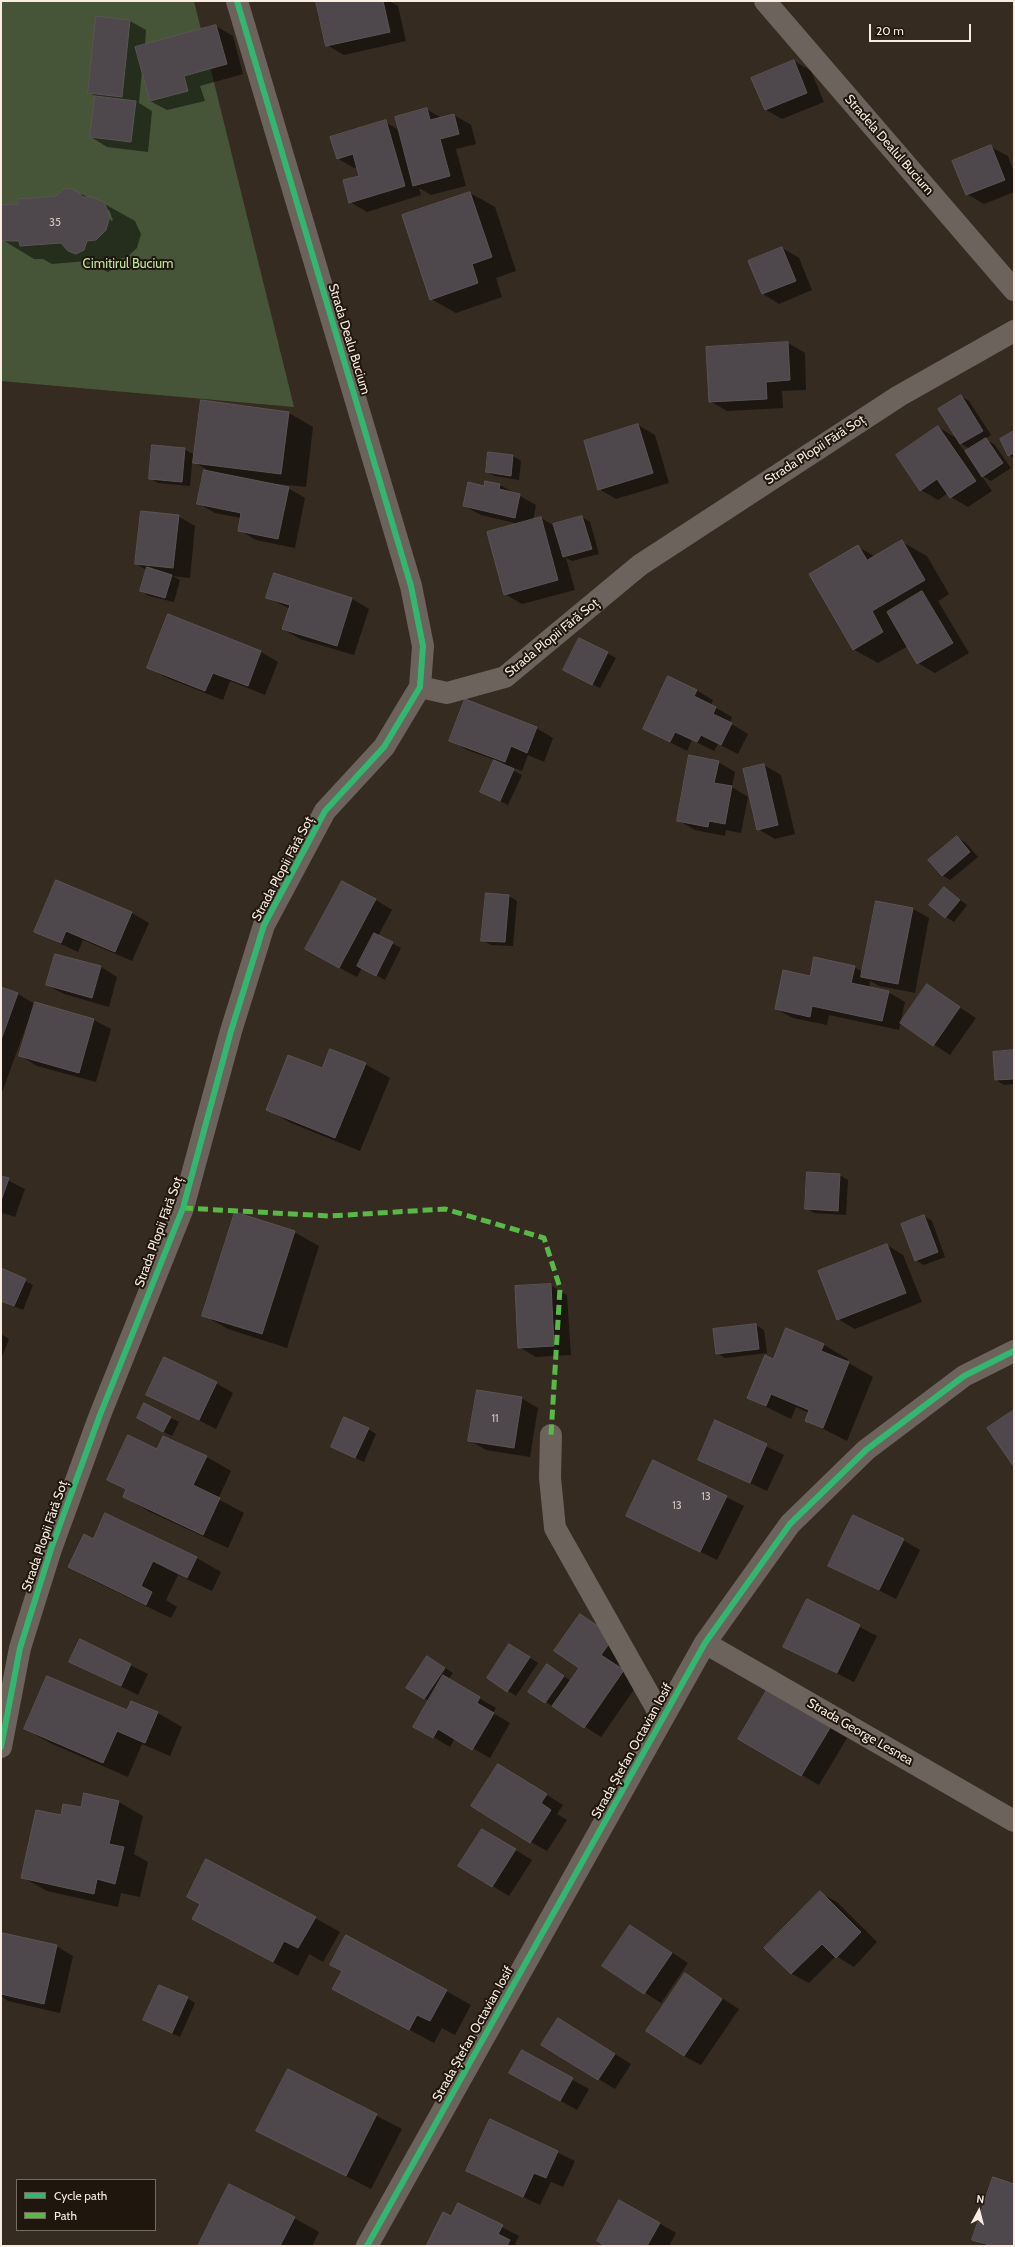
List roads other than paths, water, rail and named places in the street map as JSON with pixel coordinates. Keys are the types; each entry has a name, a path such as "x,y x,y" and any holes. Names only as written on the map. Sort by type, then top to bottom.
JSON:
{"street":[{"name":"Strada Dealu Bucium","path":"237,1 411,586 423,646 420,687"},
{"name":"Stradela Dealul Bucium","path":"765,1 1014,290"},
{"name":"Strada Plopii Fără Soț","path":"1,1747 20,1648 51,1549 100,1415 183,1208 231,1031 264,925 325,811 384,747 420,687 447,693 505,678 640,565 899,396 1014,331"},
{"name":"Strada Ștefan Octavian Iosif","path":"368,2246 705,1643 790,1524 866,1450 964,1376 1014,1351"},
{"path":"551,1435 550,1478 556,1528 662,1718"},
{"name":"Strada George Lesnea","path":"705,1643 1014,1822"}],"park label":[{"name":"Cimitirul Bucium","path":"128,264"}]}
